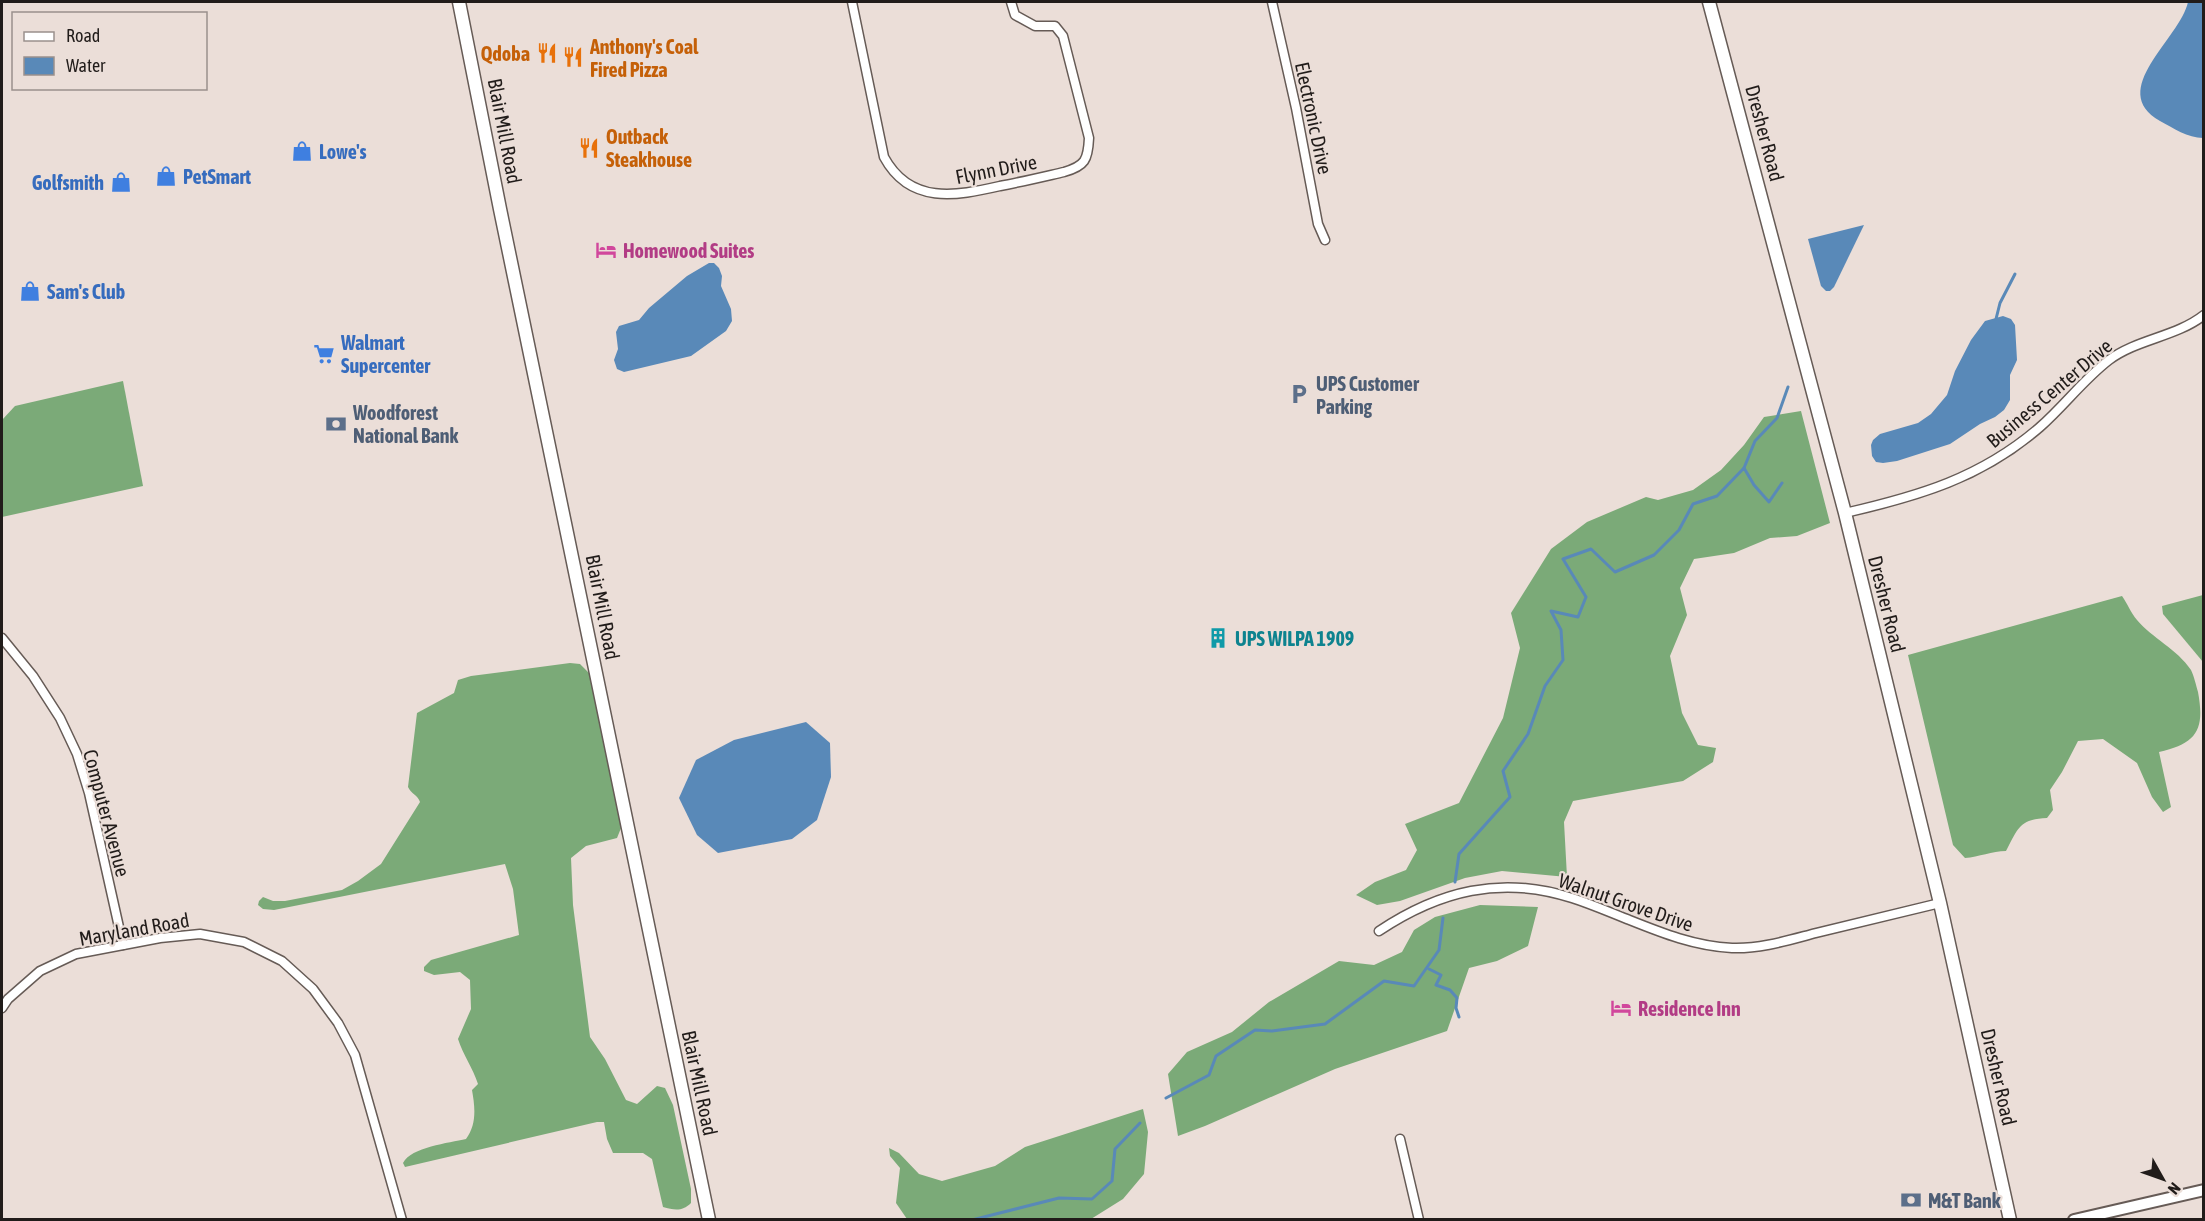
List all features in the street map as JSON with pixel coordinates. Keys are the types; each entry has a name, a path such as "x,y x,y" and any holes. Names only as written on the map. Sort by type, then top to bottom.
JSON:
{"main road":[{"name":"Blair Mill Road","path":"459,2 709,1220"},
{"name":"Dresher Road","path":"1709,2 1845,513 1940,903 2010,1220"}],"street":[{"name":"Flynn Drive","path":"852,2 884,157 896,173 916,189 945,195 968,193 1064,172 1077,168 1088,155 1089,138 1063,36 1056,26 1035,26 1015,15 1011,2"},
{"name":"Electronic Drive","path":"1272,2 1318,224 1326,240"},
{"name":"Business Center Drive","path":"1845,513 1905,499 1956,481 1982,468 2011,450 2040,426 2110,359 2141,342 2187,325 2204,315"},
{"name":"Computer Avenue","path":"2,638 33,676 60,718 77,754 89,793 123,945"},
{"name":"Walnut Grove Drive","path":"1378,931 1427,903 1463,891 1489,888 1511,887 1557,894 1692,943 1735,948 1772,944 1940,903"},
{"name":"Maryland Road","path":"2,1008 8,999 40,971 76,954 160,938 200,934 244,942 282,961 313,989 338,1023 355,1055 402,1220"},
{"path":"1400,1139 1419,1220"},
{"path":"2074,1220 2204,1190"}],"green space":[{"path":"123,381 143,486 2,517 2,420 15,406"},
{"path":"1801,411 1830,523 1797,536 1770,538 1734,553 1694,559 1680,588 1687,615 1670,656 1682,713 1698,745 1716,748 1713,762 1683,781 1573,801 1564,822 1567,877 1502,871 1465,878 1400,901 1377,905 1356,895 1375,882 1406,870 1417,850 1405,824 1459,803 1503,718 1520,648 1511,613 1551,549 1587,522 1646,497 1658,500 1693,490 1721,470 1744,445 1764,417"},
{"path":"2204,595 2203,662 2163,614 2162,606"},
{"path":"2122,596 2143,626 2172,650 2191,670 2198,692 2200,716 2195,733 2182,744 2159,752 2171,807 2163,812 2152,797 2137,763 2103,739 2078,741 2050,790 2053,810 2047,818 2031,820 2021,826 2006,851 1965,858 1953,845 1908,655"},
{"path":"570,663 580,664 591,675 621,828 617,838 586,846 571,858 573,905 590,1037 605,1059 626,1100 637,1104 657,1086 665,1088 673,1105 691,1189 691,1203 681,1209 663,1207 652,1159 643,1153 613,1153 607,1139 604,1122 405,1167 403,1163 407,1158 422,1149 466,1139 474,1121 472,1090 478,1084 458,1039 471,1009 470,980 460,972 434,975 424,971 424,967 431,960 519,935 513,889 505,864 274,910 263,909 258,905 263,897 273,901 285,901 342,890 381,864 420,802 408,787 417,713 454,693 458,680 471,676"},
{"path":"1480,905 1538,907 1528,946 1497,961 1469,968 1447,1031 1335,1069 1178,1136 1168,1074 1187,1052 1232,1032 1269,1002 1339,961 1374,965 1402,952 1414,930 1435,917"},
{"path":"1143,1109 1148,1132 1144,1174 1123,1199 1091,1219 907,1219 896,1203 900,1168 890,1156 889,1148 899,1153 919,1174 942,1181 995,1166 1025,1147"}],"water":[{"path":"2188,2 2203,2 2203,138 2186,134 2160,121 2145,109 2140,95 2143,79 2173,32"},
{"path":"1864,225 1834,287 1826,291 1821,286 1808,239"},
{"path":"709,263 714,263 719,268 722,276 721,286 731,309 732,321 726,331 691,356 624,372 617,369 614,360 618,349 616,332 619,326 639,320 649,308 687,276"},
{"path":"2003,316 2011,319 2015,325 2017,360 2010,375 2010,400 2004,410 1950,444 1897,461 1876,462 1872,456 1873,440 1880,434 1918,423 1931,414 1947,395 1955,371 1971,340 1985,321"},
{"path":"806,722 830,743 831,777 817,820 792,839 718,853 697,835 679,798 696,760 734,740"}],"waterway":[{"path":"1996,319 2000,303 2015,274"},
{"path":"1744,468 1755,441 1777,418 1788,387"},
{"path":"1455,882 1459,854 1510,797 1503,771 1528,734 1545,686 1563,660 1561,630 1551,611 1578,617 1586,597 1563,559 1591,549 1615,572 1654,555 1679,530 1693,504 1717,496 1744,468 1754,485 1769,502 1782,483"},
{"path":"1166,1098 1209,1075 1216,1056 1255,1030 1272,1031 1325,1024 1384,981 1414,986 1439,950 1443,918"},
{"path":"1429,969 1441,975 1436,985 1450,990 1457,998 1456,1008 1459,1017"},
{"path":"972,1220 1059,1198 1092,1199 1112,1181 1115,1149 1140,1123"}],"place":[{"name":"Qdoba","path":"547,53"},
{"name":"Anthony's Coal Fired Pizza","path":"573,57"},
{"name":"Outback Steakhouse","path":"589,148"},
{"name":"Lowe's","path":"302,151"},
{"name":"PetSmart","path":"166,176"},
{"name":"Golfsmith","path":"121,182"},
{"name":"Homewood Suites","path":"606,250"},
{"name":"Sam's Club","path":"30,291"},
{"name":"Walmart Supercenter","path":"324,354"},
{"name":"UPS Customer Parking","path":"1299,394"},
{"name":"Woodforest National Bank","path":"336,424"},
{"name":"UPS WILPA 1909","path":"1218,638"},
{"name":"Residence Inn","path":"1621,1008"},
{"name":"M&T Bank","path":"1911,1200"}]}
